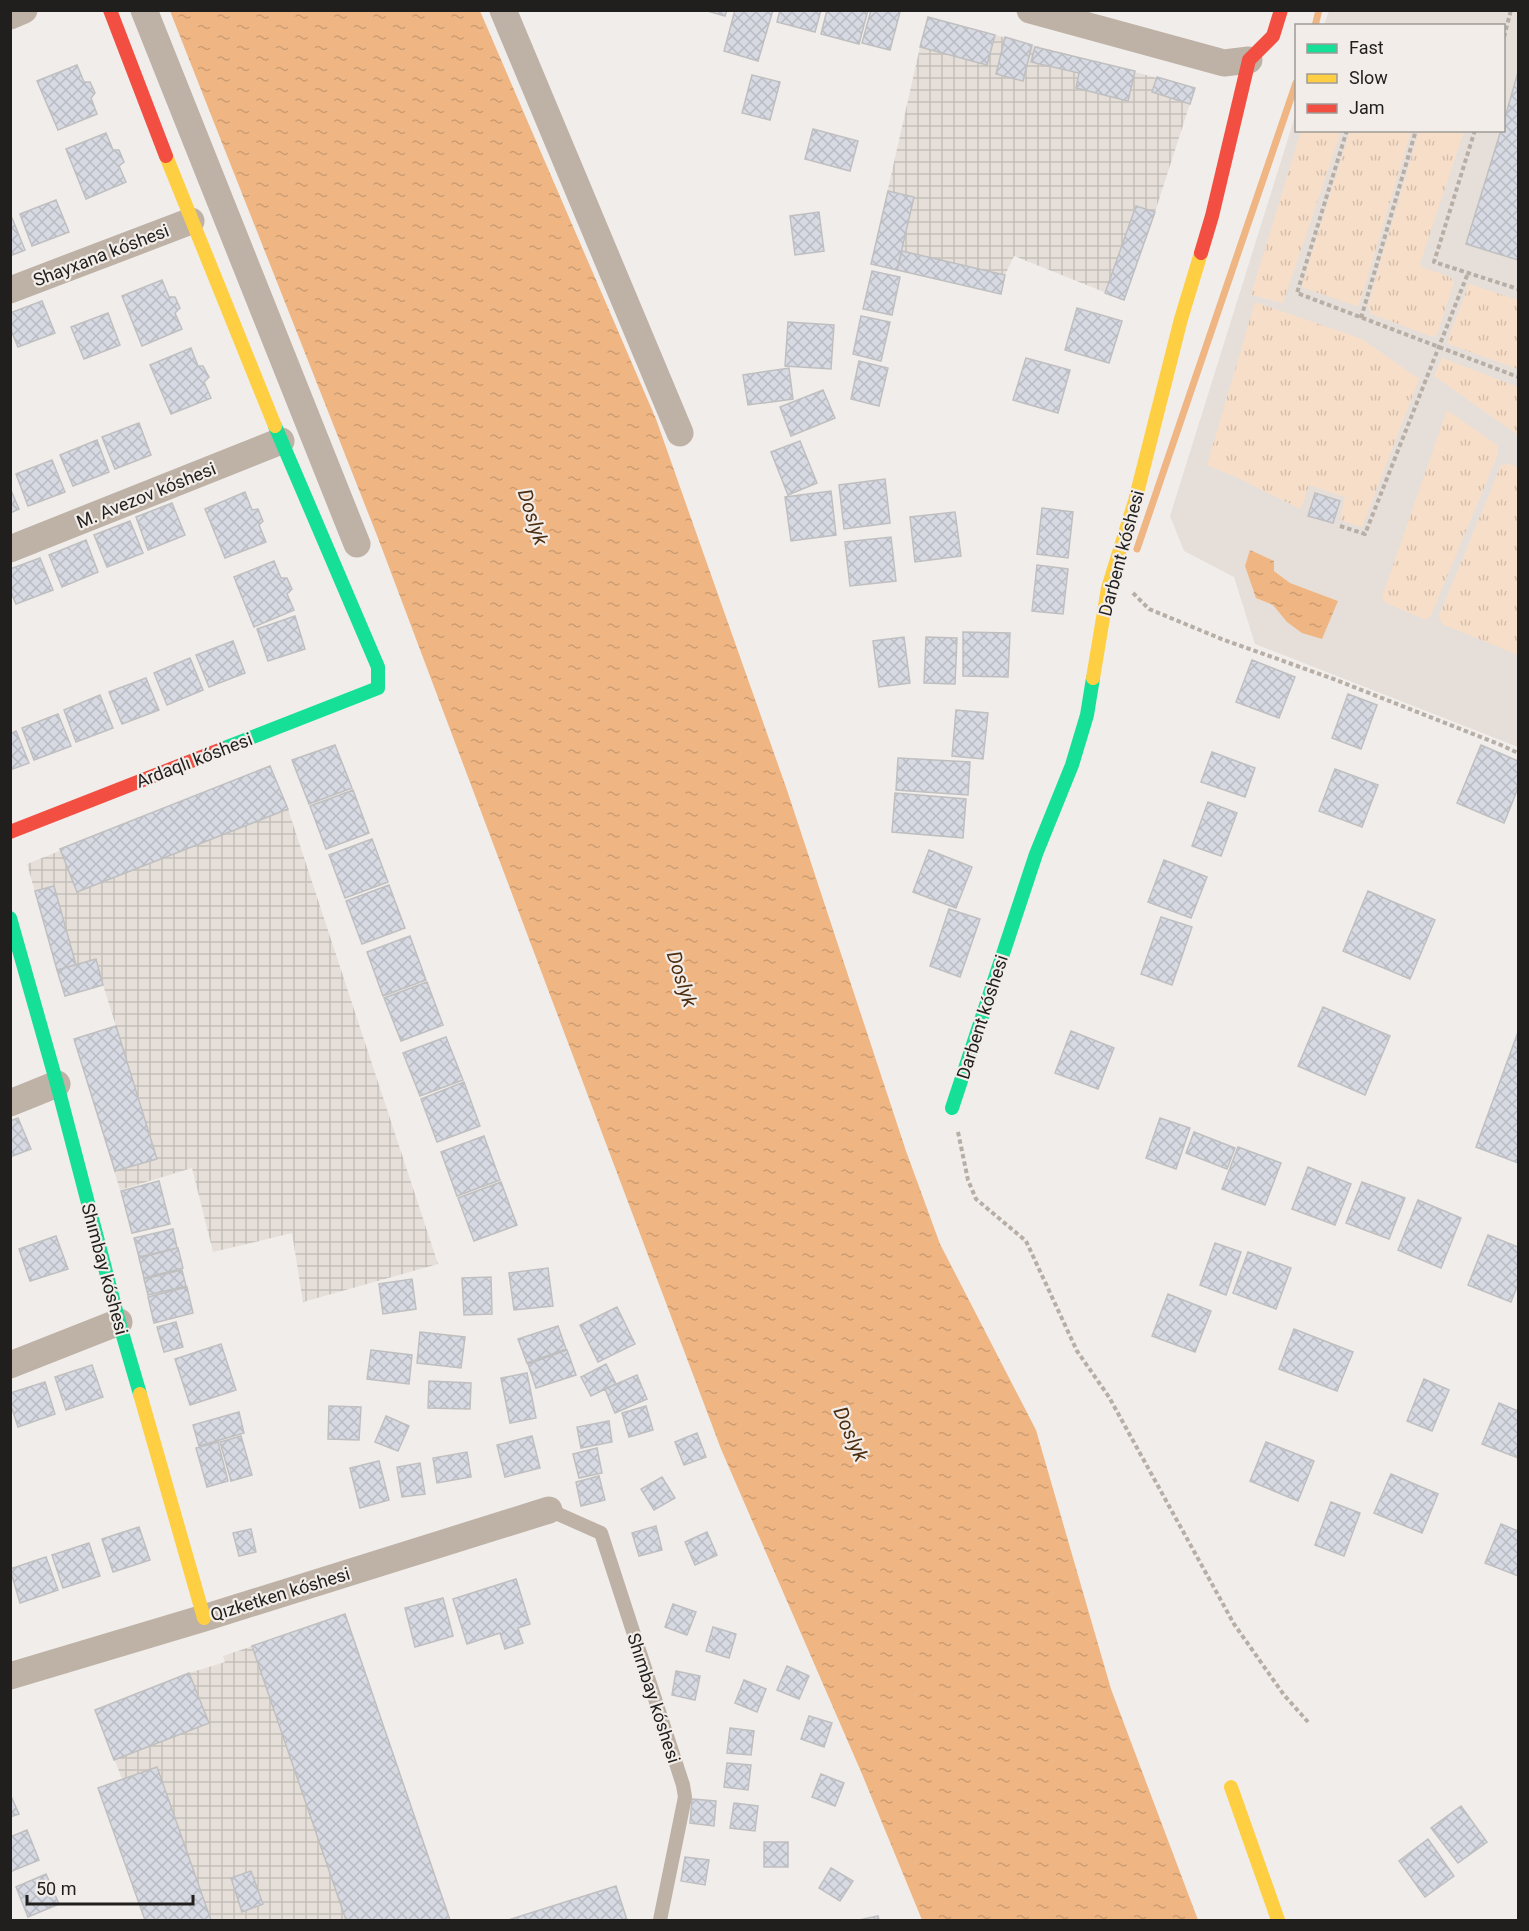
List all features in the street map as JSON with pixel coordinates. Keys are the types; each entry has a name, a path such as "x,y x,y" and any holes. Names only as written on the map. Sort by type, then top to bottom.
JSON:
{"street":[{"path":"10,16 24,10"},
{"path":"110,10 191,220 281,441"},
{"path":"144,10 357,544"},
{"path":"503,10 680,433"},
{"path":"1030,10 1224,63 1249,60 1273,36 1281,10"},
{"name":"Darbent kóshesi","path":"952,1108 1035,854 1072,765 1087,716 1108,588 1135,501 1181,319 1212,216 1249,60"},
{"name":"Shayxana kóshesi","path":"10,290 191,220"},
{"name":"M. Avezov kóshesi","path":"10,549 281,441"},
{"name":"Ardaqlı kóshesi","path":"10,832 378,688 378,667 281,441"},
{"name":"Shımbay kóshesi","path":"10,918 57,1084 119,1322 204,1618"},
{"path":"10,1103 57,1084"},
{"path":"10,1365 119,1322"},
{"name":"Qızketken kóshesi","path":"10,1676 549,1510"},
{"path":"1231,1787 1278,1920"}],"lane":[{"name":"Shımbay kóshesi","path":"549,1510 601,1533 682,1785 685,1797 660,1920"}],"path":[{"path":"1505,30 1511,10"},
{"path":"1346,132 1296,293 1518,377"},
{"path":"1361,318 1415,132"},
{"path":"1474,132 1434,262 1518,290"},
{"path":"1340,526 1365,534 1467,273"},
{"path":"1113,572 1149,609 1224,640 1331,678 1518,753"},
{"path":"952,1108 968,1180 976,1199 1026,1241 1077,1352 1109,1397 1234,1624 1284,1695 1308,1722"}],"shaded area":[{"path":"1329,11 1518,11 1518,747 1255,644 1234,577 1184,551 1170,516 1295,116 1295,132 1505,132 1505,24 1324,24"},
{"path":"928,17 1195,88 1124,300 1014,256 1005,275 1001,294 871,264"},
{"path":"270,766 288,809 438,1264 303,1302 292,1233 213,1252 192,1168 120,1190 74,1039 116,1026 103,985 65,996 27,864"},
{"path":"345,1614 450,1920 145,1920 98,1788 122,1779 95,1710 189,1673 225,1662 223,1656"}],"green space":[{"path":"1301,132 1341,132 1283,303 1251,295"},
{"path":"1350,132 1411,132 1359,305 1356,306 1304,288 1302,285"},
{"path":"1419,132 1464,132 1420,264 1422,267 1450,277 1454,282 1437,335 1433,337 1371,314 1368,306"},
{"path":"1469,284 1518,300 1518,369 1447,342"},
{"path":"1255,302 1362,339 1419,379 1362,527 1340,520 1345,497 1309,485 1301,509 1207,465"},
{"path":"1442,358 1518,387 1518,435 1434,376"},
{"path":"1447,410 1497,445 1498,454 1431,615 1426,620 1384,602 1382,597"},
{"path":"1510,464 1518,468 1518,655 1442,624 1439,616 1501,465"}],"water":[{"name":"Doslyk","path":"170,11 480,11 656,419 787,790 906,1151 940,1244 1036,1430 1111,1689 1198,1920 922,1920 862,1774 721,1449 378,538"},
{"path":"1250,550 1274,561 1274,571 1290,583 1338,601 1322,639 1302,633 1287,622 1273,605 1256,598 1245,566"}],"building":[{"path":"704,10 727,10 725,16"},
{"path":"735,10 773,10 758,61 724,51"},
{"path":"780,10 821,10 815,32 777,22"},
{"path":"827,10 868,10 859,44 821,34"},
{"path":"871,10 900,12 890,50 862,43"},
{"path":"928,17 995,35 987,65 920,47"},
{"path":"1005,37 1032,45 1023,81 996,74"},
{"path":"1035,47 1135,71 1128,101 1076,88 1079,73 1031,62"},
{"path":"77,65 84,82 90,82 95,93 91,98 97,114 58,130 37,81"},
{"path":"1518,72 1518,260 1466,244 1500,132 1505,132 1505,118"},
{"path":"752,75 780,82 770,120 742,113"},
{"path":"1157,77 1195,88 1190,104 1152,92"},
{"path":"813,129 858,141 850,171 805,159"},
{"path":"106,133 113,150 119,150 124,162 119,166 126,182 86,199 66,149"},
{"path":"888,191 914,197 897,270 871,264"},
{"path":"56,200 69,232 32,246 20,214"},
{"path":"1136,206 1155,212 1124,300 1105,293"},
{"path":"819,212 824,251 795,255 790,216"},
{"path":"12,218 25,250 10,256 10,219"},
{"path":"902,251 1005,275 1001,294 897,270"},
{"path":"872,271 900,277 892,315 863,309"},
{"path":"162,280 169,297 175,297 180,308 175,313 182,329 142,346 122,296"},
{"path":"42,301 55,333 18,347 10,328 10,313"},
{"path":"1077,308 1122,321 1109,363 1065,350"},
{"path":"108,313 120,345 84,359 71,327"},
{"path":"861,316 890,322 881,361 853,354"},
{"path":"788,322 834,325 831,369 785,366"},
{"path":"191,348 198,366 203,366 209,377 204,382 211,398 171,414 150,365"},
{"path":"1026,358 1070,370 1058,413 1013,400"},
{"path":"859,361 888,368 879,406 851,399"},
{"path":"789,368 793,399 748,405 743,375"},
{"path":"823,390 835,418 791,436 780,407"},
{"path":"139,423 151,455 115,469 102,437"},
{"path":"97,440 109,472 73,486 60,455"},
{"path":"800,441 817,483 788,495 771,452"},
{"path":"52,460 65,492 28,506 16,474"},
{"path":"885,479 890,523 844,529 839,485"},
{"path":"10,488 19,509 10,513"},
{"path":"831,491 836,535 791,541 785,497"},
{"path":"245,492 252,510 258,509 263,521 259,525 266,542 225,558 205,509"},
{"path":"1315,493 1340,501 1333,523 1308,516"},
{"path":"172,503 185,535 148,550 136,517"},
{"path":"1042,508 1073,512 1068,558 1037,554"},
{"path":"955,512 961,556 915,562 910,517"},
{"path":"130,521 143,553 107,567 94,535"},
{"path":"891,537 896,581 850,586 845,542"},
{"path":"86,540 98,572 62,587 49,555"},
{"path":"40,558 53,590 16,604 10,590 10,569"},
{"path":"274,561 281,578 287,578 292,589 287,594 294,610 254,627 234,577"},
{"path":"1037,565 1068,569 1063,614 1032,611"},
{"path":"295,616 305,649 268,661 257,629"},
{"path":"963,632 1010,633 1008,677 963,676"},
{"path":"904,637 910,683 879,687 873,641"},
{"path":"926,637 957,638 955,684 924,683"},
{"path":"233,641 245,673 209,687 196,655"},
{"path":"190,658 203,690 167,705 154,673"},
{"path":"1252,660 1295,677 1279,718 1236,702"},
{"path":"146,678 159,710 122,724 109,692"},
{"path":"1348,694 1377,705 1361,749 1332,738"},
{"path":"100,695 113,728 76,742 64,710"},
{"path":"956,710 988,713 983,759 952,756"},
{"path":"58,714 71,746 34,760 22,728"},
{"path":"16,731 29,763 10,770 10,734"},
{"path":"335,745 352,788 309,804 292,760"},
{"path":"1481,745 1518,761 1518,788 1504,823 1457,803"},
{"path":"1212,752 1255,768 1245,797 1201,782"},
{"path":"898,758 970,762 968,795 896,790"},
{"path":"270,766 288,809 77,892 60,849"},
{"path":"1335,769 1378,785 1362,827 1319,811"},
{"path":"353,790 369,833 326,849 310,806"},
{"path":"895,793 966,799 963,838 892,832"},
{"path":"1208,802 1237,813 1221,856 1192,846"},
{"path":"372,839 388,882 345,898 329,855"},
{"path":"929,850 972,867 956,908 913,892"},
{"path":"1164,860 1207,877 1191,918 1148,902"},
{"path":"389,885 405,928 362,944 346,901"},
{"path":"54,886 76,965 57,970 35,891"},
{"path":"1368,891 1435,920 1410,979 1343,951"},
{"path":"949,909 980,919 960,977 930,966"},
{"path":"1161,917 1192,927 1172,985 1141,974"},
{"path":"410,936 426,980 383,996 367,952"},
{"path":"96,959 103,985 65,996 57,970"},
{"path":"427,982 443,1025 401,1041 384,998"},
{"path":"1323,1007 1390,1036 1365,1095 1298,1066"},
{"path":"116,1026 157,1159 115,1171 74,1039"},
{"path":"1071,1031 1114,1048 1098,1089 1055,1073"},
{"path":"1518,1032 1518,1163 1476,1147"},
{"path":"446,1037 463,1080 420,1096 403,1053"},
{"path":"464,1082 480,1126 437,1142 421,1099"},
{"path":"18,1118 31,1149 10,1157 10,1121"},
{"path":"1160,1118 1190,1128 1176,1169 1146,1158"},
{"path":"1194,1132 1235,1148 1227,1169 1186,1153"},
{"path":"484,1136 500,1180 457,1196 441,1152"},
{"path":"1238,1147 1281,1163 1265,1205 1222,1189"},
{"path":"1308,1167 1351,1184 1335,1225 1292,1209"},
{"path":"159,1181 170,1224 132,1233 121,1191"},
{"path":"501,1182 517,1225 474,1241 458,1198"},
{"path":"1362,1182 1405,1198 1389,1239 1346,1223"},
{"path":"1418,1200 1461,1218 1441,1268 1398,1250"},
{"path":"173,1229 177,1248 139,1257 134,1238"},
{"path":"1488,1235 1518,1247 1518,1284 1511,1302 1468,1285"},
{"path":"56,1236 68,1269 30,1281 19,1249"},
{"path":"1215,1243 1241,1252 1226,1295 1200,1285"},
{"path":"178,1248 183,1268 144,1278 139,1258"},
{"path":"1248,1252 1291,1268 1276,1309 1233,1293"},
{"path":"548,1268 553,1306 514,1310 509,1273"},
{"path":"182,1270 186,1286 148,1295 144,1279"},
{"path":"491,1277 492,1314 464,1315 462,1278"},
{"path":"412,1279 416,1309 383,1314 379,1284"},
{"path":"187,1287 193,1313 154,1323 148,1297"},
{"path":"1168,1294 1211,1311 1195,1352 1152,1336"},
{"path":"617,1307 635,1344 598,1362 580,1325"},
{"path":"176,1322 183,1347 164,1352 157,1327"},
{"path":"558,1326 566,1349 527,1363 518,1339"},
{"path":"1294,1329 1353,1352 1337,1391 1279,1369"},
{"path":"420,1332 465,1337 461,1368 417,1363"},
{"path":"221,1344 236,1390 190,1405 175,1359"},
{"path":"371,1350 412,1355 409,1384 367,1379"},
{"path":"567,1350 576,1375 536,1388 528,1364"},
{"path":"606,1364 616,1384 591,1396 581,1377"},
{"path":"92,1365 103,1397 66,1410 55,1377"},
{"path":"527,1373 536,1418 510,1423 501,1378"},
{"path":"637,1375 647,1399 615,1413 605,1389"},
{"path":"1424,1379 1449,1390 1432,1431 1407,1421"},
{"path":"429,1381 471,1383 470,1409 428,1408"},
{"path":"45,1382 55,1414 18,1427 10,1403 10,1393"},
{"path":"1499,1403 1518,1411 1518,1458 1482,1444"},
{"path":"329,1406 361,1407 359,1440 328,1439"},
{"path":"646,1406 653,1430 629,1437 622,1413"},
{"path":"239,1412 244,1433 199,1446 193,1425"},
{"path":"386,1416 409,1426 398,1451 375,1442"},
{"path":"609,1421 612,1442 581,1448 577,1427"},
{"path":"697,1433 706,1457 684,1465 675,1442"},
{"path":"241,1436 252,1475 231,1481 220,1442"},
{"path":"532,1436 540,1468 505,1477 497,1445"},
{"path":"218,1442 228,1481 207,1487 196,1448"},
{"path":"1266,1442 1314,1461 1298,1501 1250,1481"},
{"path":"597,1448 602,1473 579,1478 573,1454"},
{"path":"467,1452 471,1477 437,1483 433,1458"},
{"path":"379,1461 389,1500 360,1508 350,1468"},
{"path":"420,1463 425,1494 402,1497 397,1467"},
{"path":"1391,1474 1438,1494 1422,1533 1374,1513"},
{"path":"599,1476 605,1500 581,1506 576,1482"},
{"path":"662,1477 675,1498 654,1510 641,1489"},
{"path":"1331,1502 1360,1513 1344,1556 1315,1545"},
{"path":"1501,1524 1518,1531 1518,1576 1485,1563"},
{"path":"656,1526 662,1550 639,1556 632,1533"},
{"path":"139,1527 150,1560 113,1572 102,1539"},
{"path":"251,1529 256,1552 239,1556 233,1533"},
{"path":"707,1532 717,1555 695,1565 685,1542"},
{"path":"89,1543 100,1576 63,1588 52,1555"},
{"path":"46,1557 58,1590 20,1603 10,1569"},
{"path":"516,1579 530,1624 518,1628 523,1643 505,1649 500,1633 467,1644 453,1599"},
{"path":"443,1598 453,1636 415,1647 405,1608"},
{"path":"673,1604 696,1612 687,1635 665,1627"},
{"path":"345,1614 450,1920 346,1920 252,1646"},
{"path":"713,1627 736,1634 729,1658 706,1651"},
{"path":"787,1666 809,1676 799,1699 777,1690"},
{"path":"676,1671 700,1676 695,1700 672,1695"},
{"path":"189,1673 209,1723 114,1760 95,1710"},
{"path":"744,1680 766,1689 757,1712 735,1703"},
{"path":"809,1716 832,1723 824,1747 801,1739"},
{"path":"730,1728 754,1731 751,1755 727,1753"},
{"path":"727,1763 751,1765 748,1790 724,1787"},
{"path":"157,1767 211,1920 145,1920 98,1788"},
{"path":"821,1774 844,1783 835,1806 812,1797"},
{"path":"10,1794 19,1814 10,1817"},
{"path":"692,1799 716,1801 714,1826 690,1823"},
{"path":"734,1803 758,1806 755,1831 730,1828"},
{"path":"1461,1806 1487,1842 1458,1863 1431,1828"},
{"path":"27,1830 39,1860 10,1872 10,1837"},
{"path":"1428,1839 1454,1876 1425,1897 1399,1861"},
{"path":"764,1842 788,1842 788,1867 764,1867"},
{"path":"685,1857 709,1860 705,1885 681,1881"},
{"path":"831,1868 853,1881 840,1901 819,1888"},
{"path":"251,1871 263,1904 242,1912 231,1878"},
{"path":"46,1874 59,1904 28,1917 16,1887"},
{"path":"616,1886 627,1920 508,1920"},
{"path":"878,1916 879,1920 859,1920"}],"waterway":[{"path":"1316,24 1319,10"},
{"path":"1137,549 1295,86"}],"traffic: fast":[{"path":"222,749 378,688 378,667 275,426"},
{"path":"952,1108 1036,854 1072,765 1087,715 1093,678"},
{"path":"10,918 140,1394"}],"traffic: slow":[{"path":"166,156 275,426"},
{"path":"1093,678 1108,588 1135,501 1181,319 1201,253"},
{"path":"140,1394 204,1618"},
{"path":"1231,1787 1278,1920"}],"traffic: jam":[{"path":"110,10 166,156"},
{"path":"1201,253 1249,60 1273,36 1281,10"},
{"path":"10,832 222,749"}]}
